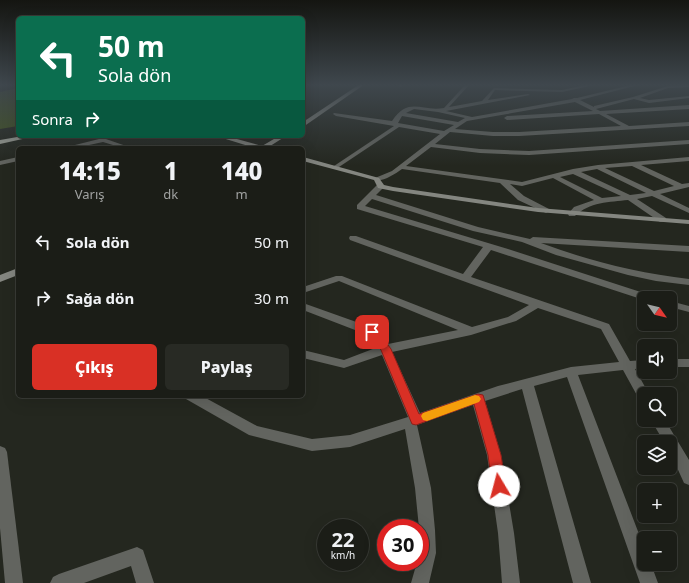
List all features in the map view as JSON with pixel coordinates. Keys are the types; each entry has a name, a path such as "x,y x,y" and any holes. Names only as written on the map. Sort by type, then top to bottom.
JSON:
{"main road":[{"path":"0,137 16,134"},
{"path":"0,142 21,138"}],"street":[{"path":"305,124 323,111"},
{"path":"334,168 376,141 396,124 400,114 405,111"},
{"path":"443,111 473,119"},
{"path":"514,111 473,119 459,124 379,182 370,196 360,207 489,246 637,294"},
{"path":"482,117 533,117 616,111"},
{"path":"600,112 627,127"},
{"path":"336,114 387,124 447,132 493,134 519,134 689,124"},
{"path":"400,114 459,124"},
{"path":"226,138 255,146"},
{"path":"266,146 280,138"},
{"path":"75,146 103,140 122,146"},
{"path":"430,145 480,151 529,153 689,142"},
{"path":"0,163 16,159"},
{"path":"401,167 522,184 573,171 598,167 689,159"},
{"path":"305,160 379,182 486,203 572,214 689,222"},
{"path":"633,164 689,190"},
{"path":"598,167 689,210"},
{"path":"573,171 652,210 663,220"},
{"path":"554,176 601,201"},
{"path":"503,182 521,198 546,211"},
{"path":"572,214 576,209 601,201 626,196 637,197 689,185"},
{"path":"370,196 476,229 525,240 559,253 631,273 689,282"},
{"path":"353,238 605,327 639,387"},
{"path":"525,240 689,249"},
{"path":"464,278 489,246"},
{"path":"0,279 16,272"},
{"path":"305,289 339,278 471,331"},
{"path":"305,354 344,364 385,349 471,331 512,319 537,304"},
{"path":"677,306 689,309"},
{"path":"305,307 372,332 385,349 413,421 427,523 428,553 420,583"},
{"path":"677,363 689,362"},
{"path":"195,398 254,431 312,445 350,441 478,398 571,371 637,364"},
{"path":"571,371 650,583"},
{"path":"527,383 582,583"},
{"path":"478,398 494,455 506,532 511,583"},
{"path":"663,427 685,458 689,478"},
{"path":"0,452 14,583"},
{"path":"59,583 137,556 145,583"}],"green space":[{"path":"0,111 16,111 16,126 0,129"}],"slow traffic":[{"path":"427,416 475,399"}],"route":[{"path":"372,332 385,349 416,420 478,398 494,455 499,486"}]}
